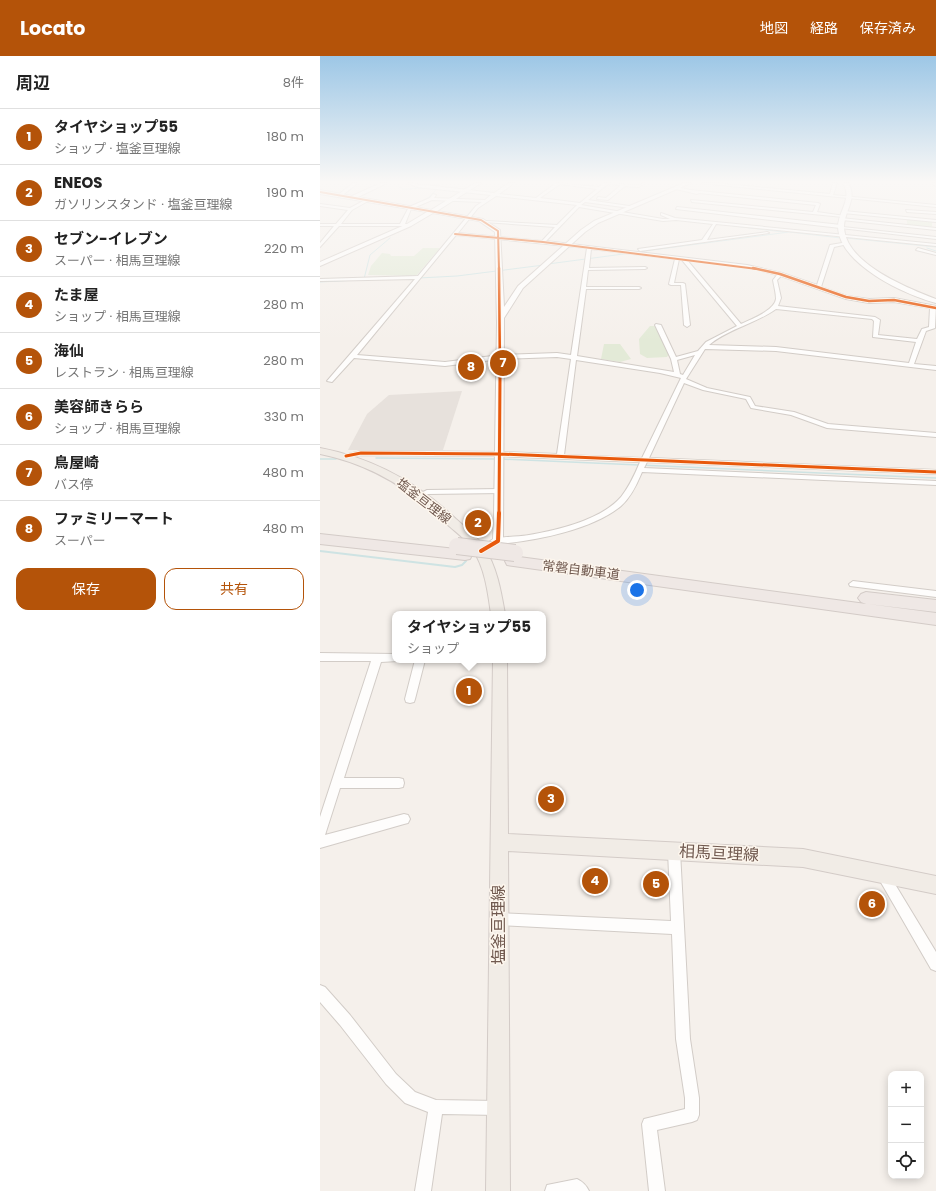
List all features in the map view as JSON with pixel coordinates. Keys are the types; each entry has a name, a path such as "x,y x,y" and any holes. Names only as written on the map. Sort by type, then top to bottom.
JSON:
{"highway":[{"name":"常磐自動車道","path":"320,530 514,557 827,594 936,610"},
{"name":"常磐自動車道","path":"320,539 461,550"},
{"name":"常磐自動車道","path":"514,557 682,583 936,619"},
{"path":"682,583 716,591 870,616 936,630"},
{"path":"827,594 936,606"}],"main road":[{"name":"塩釜亘理線","path":"320,451 346,456 378,468 421,495 450,519 481,551 494,588 498,611"},
{"name":"塩釜亘理線","path":"498,1191 500,663"},
{"name":"相馬亘理線","path":"499,842 803,858 936,885"}],"street":[{"path":"320,264 381,236"},
{"path":"330,381 378,328 453,236"},
{"path":"477,236 589,247 684,260 747,266 780,274 818,288 874,304 894,300 934,308 932,328 924,330 910,365"},
{"path":"543,242 549,236"},
{"path":"501,318 520,287 543,265 578,236"},
{"path":"704,241 707,236"},
{"path":"630,252 749,236"},
{"path":"823,236 913,247 936,254"},
{"path":"844,236 844,239 857,257 877,273 897,284 936,301"},
{"path":"904,236 904,243"},
{"path":"920,236 936,238"},
{"path":"320,237 328,237"},
{"path":"320,246 328,237"},
{"path":"498,541 500,491 500,238"},
{"path":"818,288 832,246 844,239 936,245"},
{"path":"560,456 589,247"},
{"path":"677,259 671,284 683,284 687,325"},
{"path":"684,260 739,325"},
{"path":"586,269 645,268"},
{"path":"481,551 498,541 521,539 596,518 608,512 628,494 684,379 702,350 713,339 739,325 759,318 775,307 778,300 775,280 780,274"},
{"path":"320,280 359,278 418,278"},
{"path":"583,288 639,288"},
{"path":"775,307 873,318 877,320 875,336 919,341"},
{"path":"658,325 674,359 677,376"},
{"path":"674,359 702,350 776,349 936,368"},
{"path":"352,356 445,364 500,357 558,355 574,356 677,376 705,389 748,398 753,406 774,411 792,413 827,426 936,435"},
{"path":"346,456 361,453 500,457 560,456 936,472"},
{"path":"640,470 936,483"},
{"path":"421,495 427,492 500,491"},
{"path":"853,584 936,594"},
{"path":"320,657 392,658"},
{"path":"320,834 377,658"},
{"path":"410,700 419,663"},
{"path":"336,783 399,783"},
{"path":"320,842 404,819"},
{"path":"657,1191 649,1124 692,1115 692,1098 683,1039 676,928 674,851"},
{"path":"882,873 936,964"},
{"path":"498,919 676,928"},
{"path":"320,992 345,1020 391,1079 410,1098 436,1107 498,1108"},
{"path":"423,1191 436,1107"},
{"path":"553,1191 577,1187 581,1191"}],"shaded area":[{"path":"462,391 443,450 348,450 367,414 389,395"}],"green space":[{"path":"423,248 440,248 416,276 368,275 371,266 382,253 390,254 391,256 414,256"},
{"path":"650,326 656,326 669,354 667,357 647,358 640,354 639,339"},
{"path":"604,344 620,344 631,359 620,362 601,359"}],"waterway":[{"path":"637,252 759,236"},
{"path":"823,236 841,238"},
{"path":"364,279 370,255 390,238"},
{"path":"846,238 936,247"},
{"path":"927,248 936,251"},
{"path":"548,264 631,253"},
{"path":"419,278 457,276 544,265"},
{"path":"320,282 357,280"},
{"path":"376,458 497,459"},
{"path":"320,459 336,459"},
{"path":"501,459 936,478"},
{"path":"320,551 455,567 462,565 466,561"}],"cycle path":[{"path":"477,236 543,242 747,266 780,274 846,297 869,301 894,300 936,308"},
{"path":"481,551 498,541 501,323 498,236"},
{"path":"346,456 361,453 499,454 936,472"}],"place":[{"name":"鳥屋崎","path":"503,363"},
{"name":"ファミリーマート","path":"471,367"},
{"name":"ENEOS","path":"478,523"},
{"name":"タイヤショップ55","path":"469,691"},
{"name":"セブン-イレブン","path":"551,799"},
{"name":"たま屋","path":"595,881"},
{"name":"海仙","path":"656,884"},
{"name":"美容師きらら","path":"872,904"}]}
